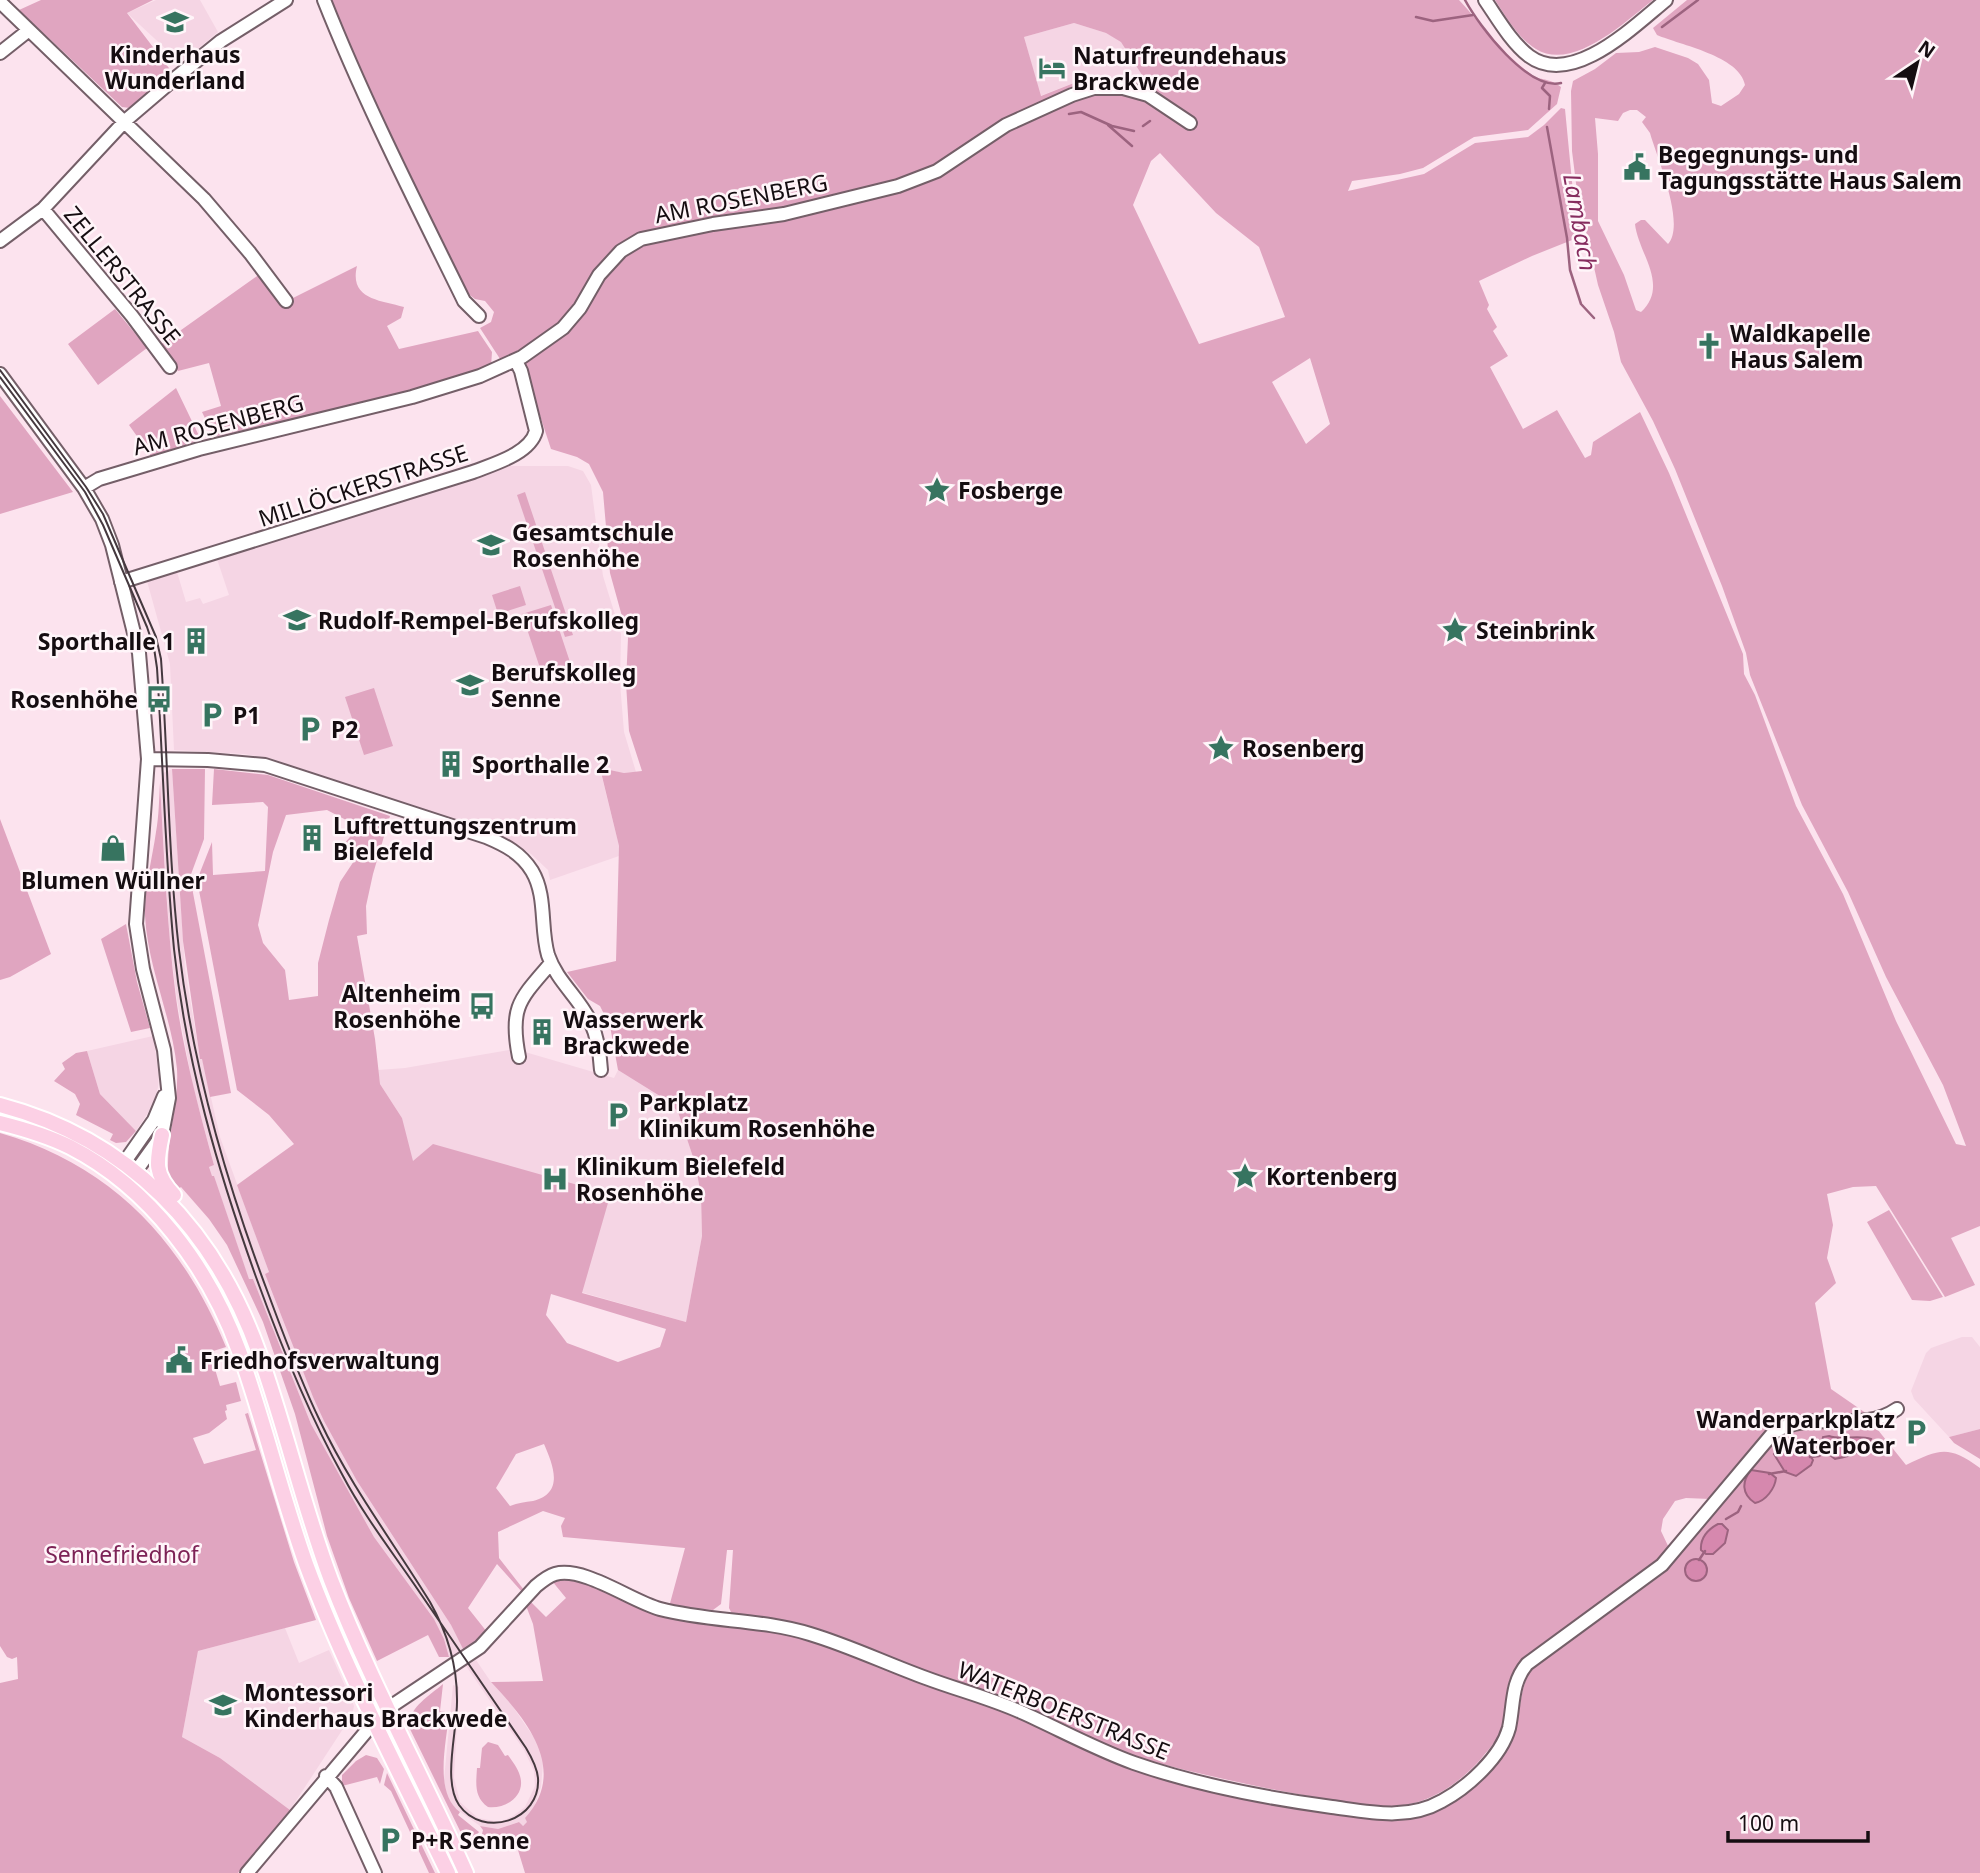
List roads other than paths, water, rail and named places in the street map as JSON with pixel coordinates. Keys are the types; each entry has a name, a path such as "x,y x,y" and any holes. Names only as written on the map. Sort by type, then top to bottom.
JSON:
{"main road":[{"path":"0,1105 39,1116 80,1134 130,1167 186,1220 222,1273 259,1353 330,1578 387,1709 466,1873"},
{"path":"0,1123 54,1139 87,1157 120,1181 163,1222 207,1283 227,1323 251,1387 305,1562 375,1721 448,1873"},
{"path":"162,1135 158,1173 166,1187 211,1240 222,1273"}],"street":[{"path":"0,241 43,209 125,121 221,41 286,0"},
{"path":"324,0 355,76 401,173 464,300 479,316"},
{"path":"1485,0 1522,50 1532,58 1554,66 1576,62 1596,52 1666,0"},
{"path":"0,2 204,199 286,301"},
{"path":"0,53 29,30"},
{"name":"AM ROSENBERG","path":"84,488 99,479 199,449 412,397 480,376 516,361 564,328 580,308 599,275 621,251 641,239 676,230 784,214 898,186 937,170 1006,125 1066,97 1094,88 1122,88 1148,95 1190,123"},
{"name":"ZELLERSTRASSE","path":"43,209 132,316 170,367"},
{"name":"MILLÖCKERSTRASSE","path":"121,582 447,481 510,456 533,439 536,431 516,361"},
{"path":"0,374 84,488 108,534 139,653 148,759 136,924 143,969 160,1030 169,1098 162,1135 130,1167"},
{"path":"148,759 265,765 504,845 522,858 536,879 551,963 560,980 590,1020 599,1046 601,1070"},
{"path":"519,1057 514,1032 517,1010 530,986 551,963"},
{"path":"120,1181 160,1108 167,1073"},
{"name":"WATERBOERSTRASSE","path":"247,1873 326,1776 387,1709 480,1647 536,1586 555,1574 571,1573 659,1608 692,1616 788,1628 828,1640 928,1679 993,1700 1132,1763 1174,1776 1317,1805 1380,1814 1416,1811 1443,1801 1453,1794 1469,1782 1491,1758 1508,1732 1516,1681 1527,1664 1662,1565 1773,1433 1783,1426 1804,1421 1870,1421 1898,1409"},
{"path":"326,1776 339,1794 375,1873"}],"waterway":[{"path":"1465,0 1493,40 1520,67 1548,83 1561,83"},
{"path":"1662,27 1698,0"},
{"path":"1416,17 1433,21 1473,15"},
{"name":"Lambach","path":"1545,83 1542,88 1550,96 1549,109"},
{"path":"1069,114 1081,112 1112,126 1134,131"},
{"path":"1143,126 1150,121"},
{"path":"1108,125 1132,146"},
{"name":"Lambach","path":"1547,127 1567,238 1570,270 1581,304 1594,318"},
{"path":"1810,1457 1826,1452"},
{"path":"1769,1474 1786,1471"},
{"path":"1726,1519 1738,1512 1741,1506"},
{"path":"1699,1560 1705,1551"}],"tram line":[{"path":"0,370 103,514 156,637 161,659 179,950 202,1082 225,1167 292,1358 313,1405 345,1468 430,1602 436,1613 441,1625 446,1637 457,1686 451,1768 454,1794 459,1805 469,1815 495,1823 509,1820 521,1814 536,1793 538,1778 534,1763 526,1748 442,1625 428,1605 414,1584 377,1531 351,1490 307,1404 256,1277 205,1116 179,991 171,914 154,648 103,525 85,492 0,377"}],"place":[{"name":"Kinderhaus Wunderland","path":"175,22"},
{"name":"Naturfreundehaus Brackwede","path":"1052,68"},
{"name":"Begegnungs- und Tagungsstätte Haus Salem","path":"1637,167"},
{"name":"Waldkapelle Haus Salem","path":"1709,346"},
{"name":"Fosberge","path":"937,490"},
{"name":"Gesamtschule Rosenhöhe","path":"491,545"},
{"name":"Rudolf-Rempel-Berufskolleg","path":"297,620"},
{"name":"Steinbrink","path":"1455,630"},
{"name":"Sporthalle 1","path":"196,641"},
{"name":"Berufskolleg Senne","path":"470,685"},
{"name":"Rosenhöhe","path":"159,699"},
{"name":"P1","path":"212,715"},
{"name":"P2","path":"310,729"},
{"name":"Rosenberg","path":"1221,748"},
{"name":"Sporthalle 2","path":"451,764"},
{"name":"Luftrettungszentrum Bielefeld","path":"312,838"},
{"name":"Blumen Wüllner","path":"113,848"},
{"name":"Altenheim Rosenhöhe","path":"482,1006"},
{"name":"Wasserwerk Brackwede","path":"542,1032"},
{"name":"Parkplatz Klinikum Rosenhöhe","path":"618,1115"},
{"name":"Kortenberg","path":"1245,1176"},
{"name":"Klinikum Bielefeld Rosenhöhe","path":"555,1179"},
{"name":"Friedhofsverwaltung","path":"179,1360"},
{"name":"Wanderparkplatz Waterboer","path":"1916,1432"},
{"name":"Montessori Kinderhaus Brackwede","path":"223,1705"},
{"name":"P+R Senne","path":"390,1840"}],"park label":[{"name":"Sennefriedhof","path":"122,1554"}]}
